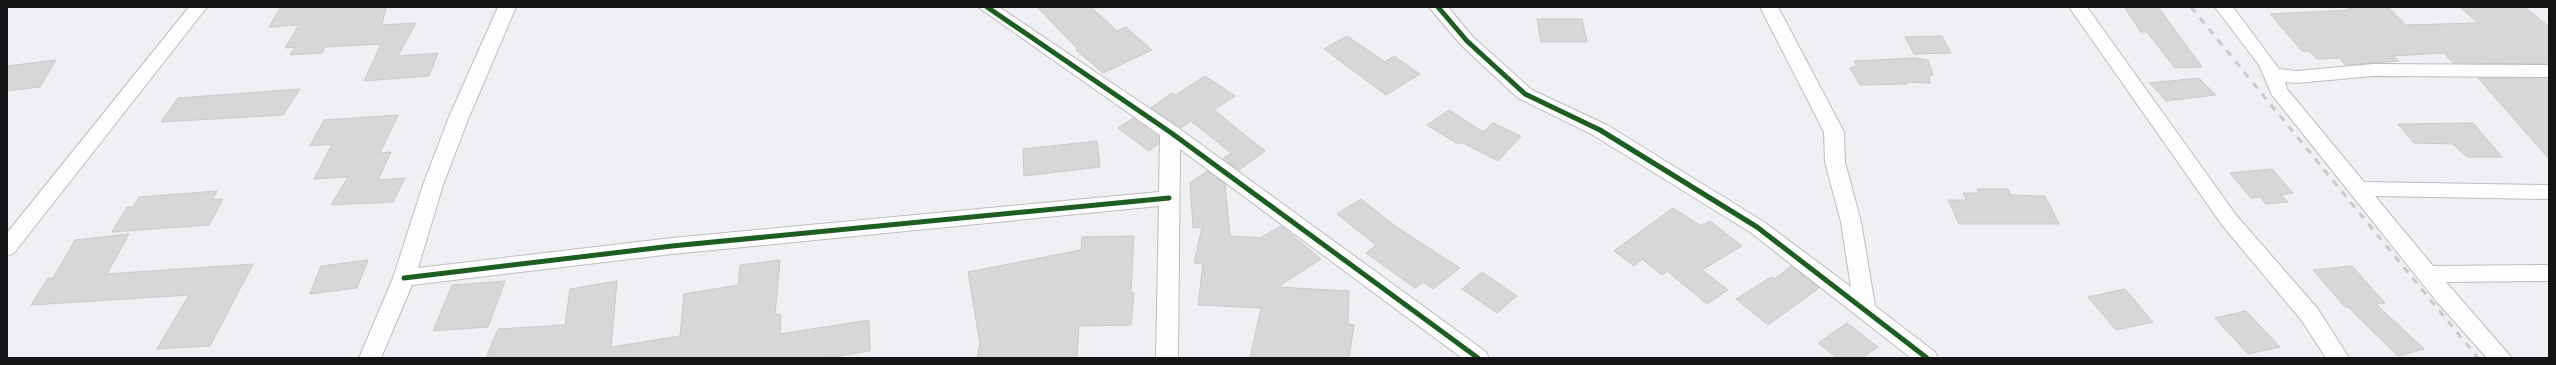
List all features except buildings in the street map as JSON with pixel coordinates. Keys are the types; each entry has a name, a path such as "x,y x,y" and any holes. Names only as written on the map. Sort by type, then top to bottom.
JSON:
{"street":[{"path":"7,248 198,7"},
{"path":"370,358 404,278 433,185 462,110 507,7"},
{"path":"987,7 1170,132 1478,358"},
{"path":"1438,7 1467,41 1525,94 1600,130 1757,226 1927,358"},
{"path":"1769,7 1834,132 1835,162 1851,222 1865,311"},
{"path":"2078,7 2229,220 2310,315 2338,358"},
{"path":"2224,7 2268,64 2279,91 2428,274 2501,358"},
{"path":"2273,75 2297,77 2373,70 2549,71"},
{"path":"1168,358 1170,132"},
{"path":"2358,189 2415,188 2549,192"},
{"path":"404,278 672,246 1169,198"},
{"path":"2428,274 2549,273"}],"railway":[{"path":"2191,7 2478,358"}],"cycle path":[{"path":"987,7 1170,132 1478,358"},
{"path":"1438,7 1467,41 1525,94 1600,130 1757,227 1927,358"},
{"path":"404,278 672,246 1169,198"}]}
